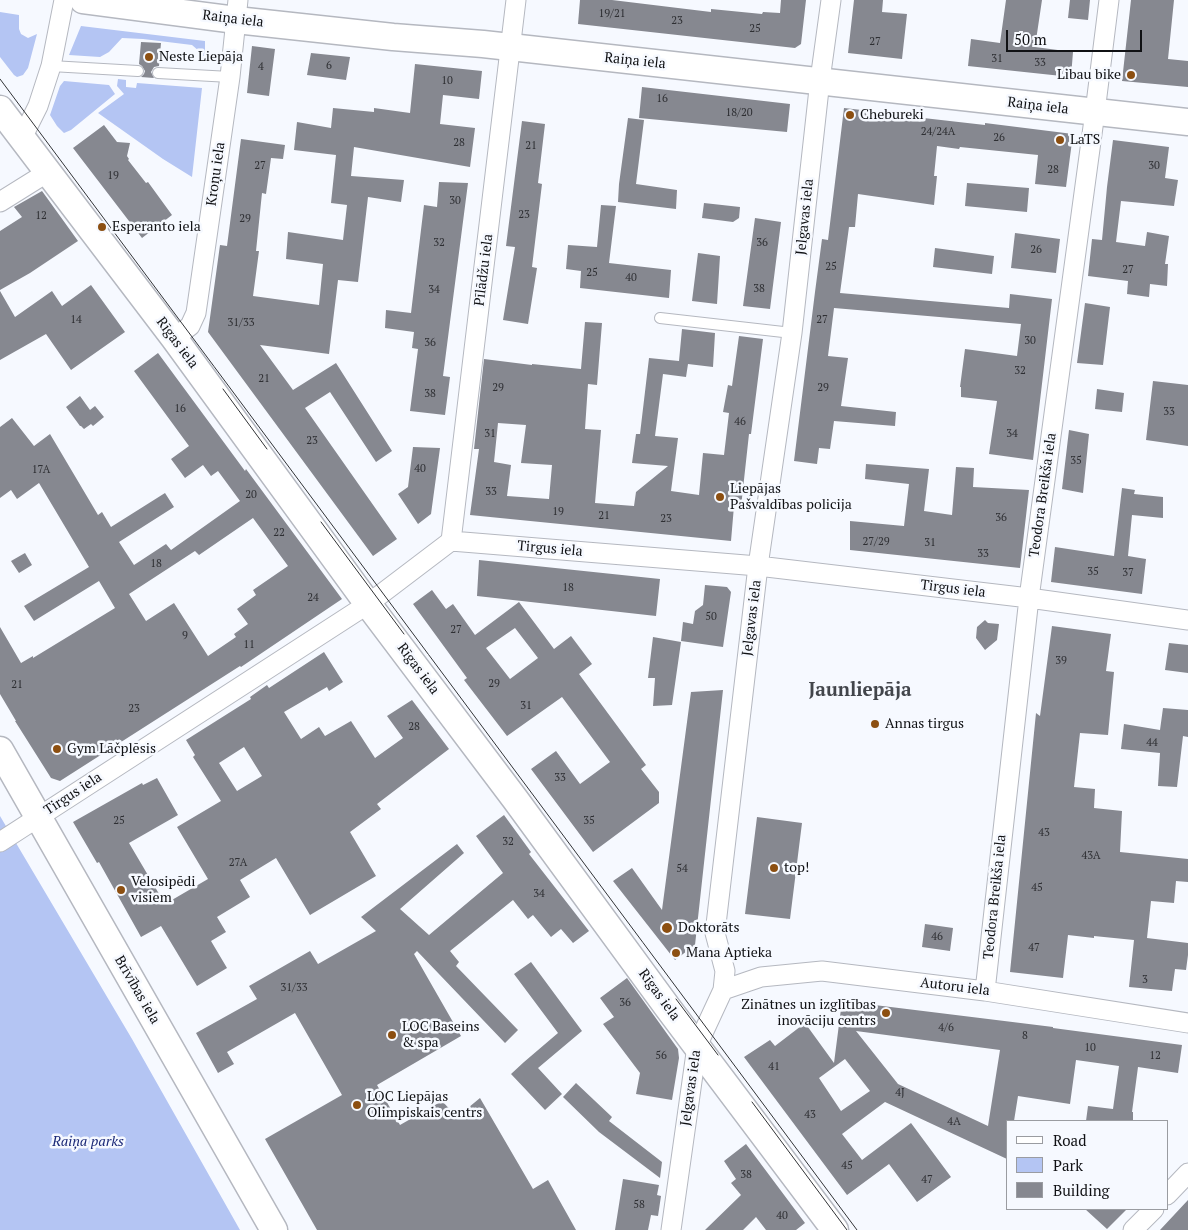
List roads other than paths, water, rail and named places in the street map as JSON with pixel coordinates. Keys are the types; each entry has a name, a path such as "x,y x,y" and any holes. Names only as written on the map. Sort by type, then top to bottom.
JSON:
{"main road":[{"name":"Raiņa iela","path":"83,0 237,10 393,37 483,44 820,80 1188,122"},
{"name":"Rīgas iela","path":"0,109 174,338 368,604 835,1230"},
{"name":"Brīvības iela","path":"0,750 274,1230"}],"street":[{"path":"22,138 38,106 51,66 64,0"},
{"name":"Pīlādžu iela","path":"451,540 516,0"},
{"name":"Jelgavas iela","path":"671,1230 697,1046 723,990 725,971 715,933 758,566 792,333 820,80 831,0"},
{"name":"Teodora Breikša iela","path":"985,991 1029,598 1109,0"},
{"name":"Kroņu iela","path":"174,338 190,326 196,314 230,77 237,10"},
{"path":"0,202 48,172"},
{"name":"Tirgus iela","path":"0,842 368,604 451,540 758,566 1029,598 1188,620"},
{"name":"Autoru iela","path":"723,990 761,977 822,971 985,991 1188,1023"},
{"path":"1168,1194 1188,1173"},
{"path":"1134,1230 1153,1210"}],"lane":[{"path":"51,66 138,71"},
{"path":"158,72 230,77"},
{"path":"660,318 792,333"}],"tram line":[{"path":"0,79 857,1230"},
{"path":"223,389 267,449"},
{"path":"321,522 404,634"},
{"path":"676,999 718,1055"},
{"path":"752,1102 847,1230"}],"place":[{"name":"Neste Liepāja","path":"149,57"},
{"name":"Libau bike","path":"1131,75"},
{"name":"Chebureki","path":"850,115"},
{"name":"LaTS","path":"1060,140"},
{"name":"Esperanto iela","path":"102,227"},
{"name":"Liepājas Pašvaldības policija","path":"720,497"},
{"name":"Annas tirgus","path":"875,724"},
{"name":"Gym Lāčplēsis","path":"57,749"},
{"name":"top!","path":"774,868"},
{"name":"Velosipēdi visiem","path":"121,890"},
{"name":"Doktorāts","path":"667,928"},
{"name":"Mana Aptieka","path":"676,953"},
{"name":"Zinātnes un izglītības inovāciju centrs","path":"886,1013"},
{"name":"LOC Baseins & spa","path":"392,1035"},
{"name":"LOC Liepājas Olimpiskais centrs","path":"357,1105"}],"district":[{"name":"Jaunliepāja","path":"860,691"}],"park label":[{"name":"Raiņa parks","path":"88,1142"}]}
